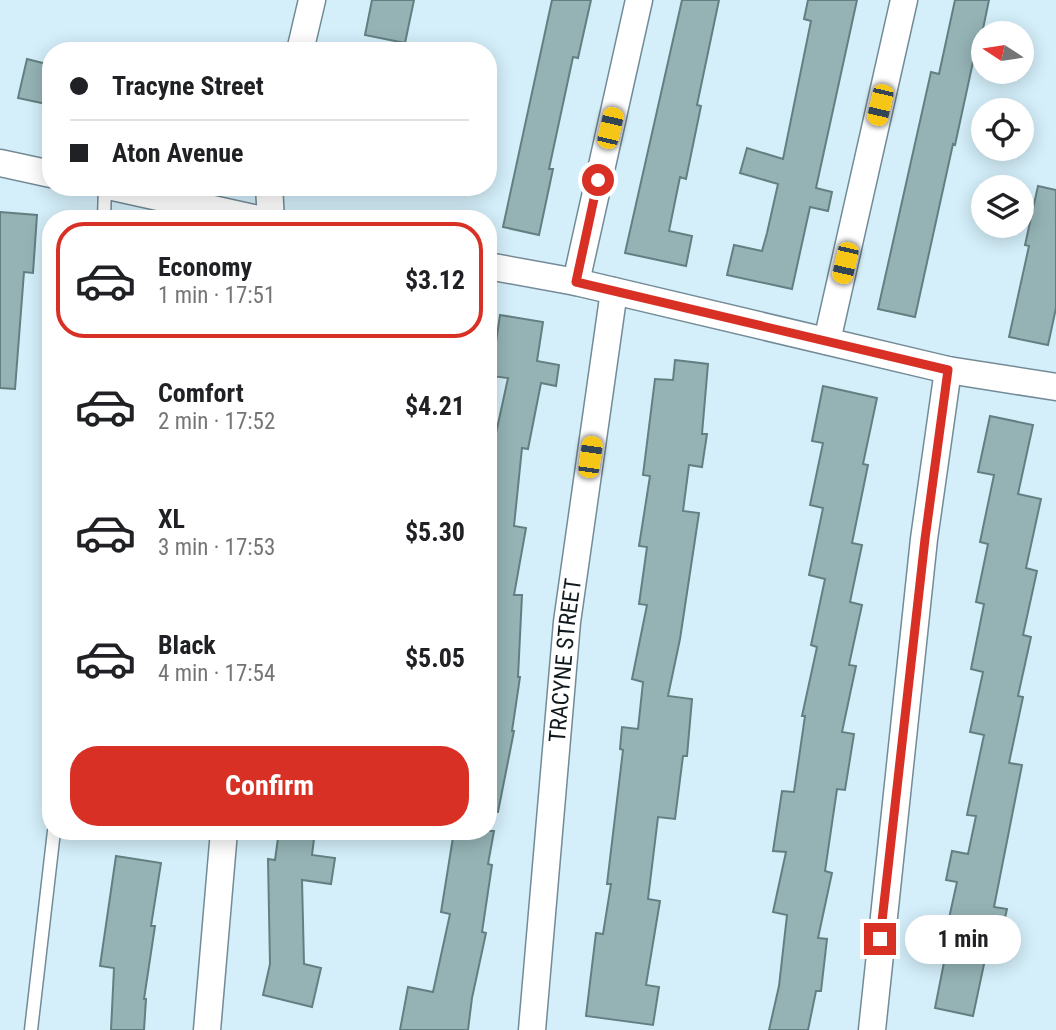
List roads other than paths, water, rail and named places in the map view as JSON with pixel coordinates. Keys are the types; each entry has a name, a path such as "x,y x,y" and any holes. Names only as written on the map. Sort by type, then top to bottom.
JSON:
{"street":[{"path":"302,42 312,0"},
{"path":"576,282 639,0"},
{"path":"827,341 904,0"},
{"path":"0,163 42,172"},
{"path":"154,196 217,210"},
{"path":"497,268 576,282 948,370 1056,387"},
{"name":"TRACYNE STREET","path":"531,1030 567,622 614,291"},
{"path":"872,1030 923,552 948,370"},
{"path":"207,1030 222,840"}],"lane":[{"path":"31,1030 53,840"}]}
